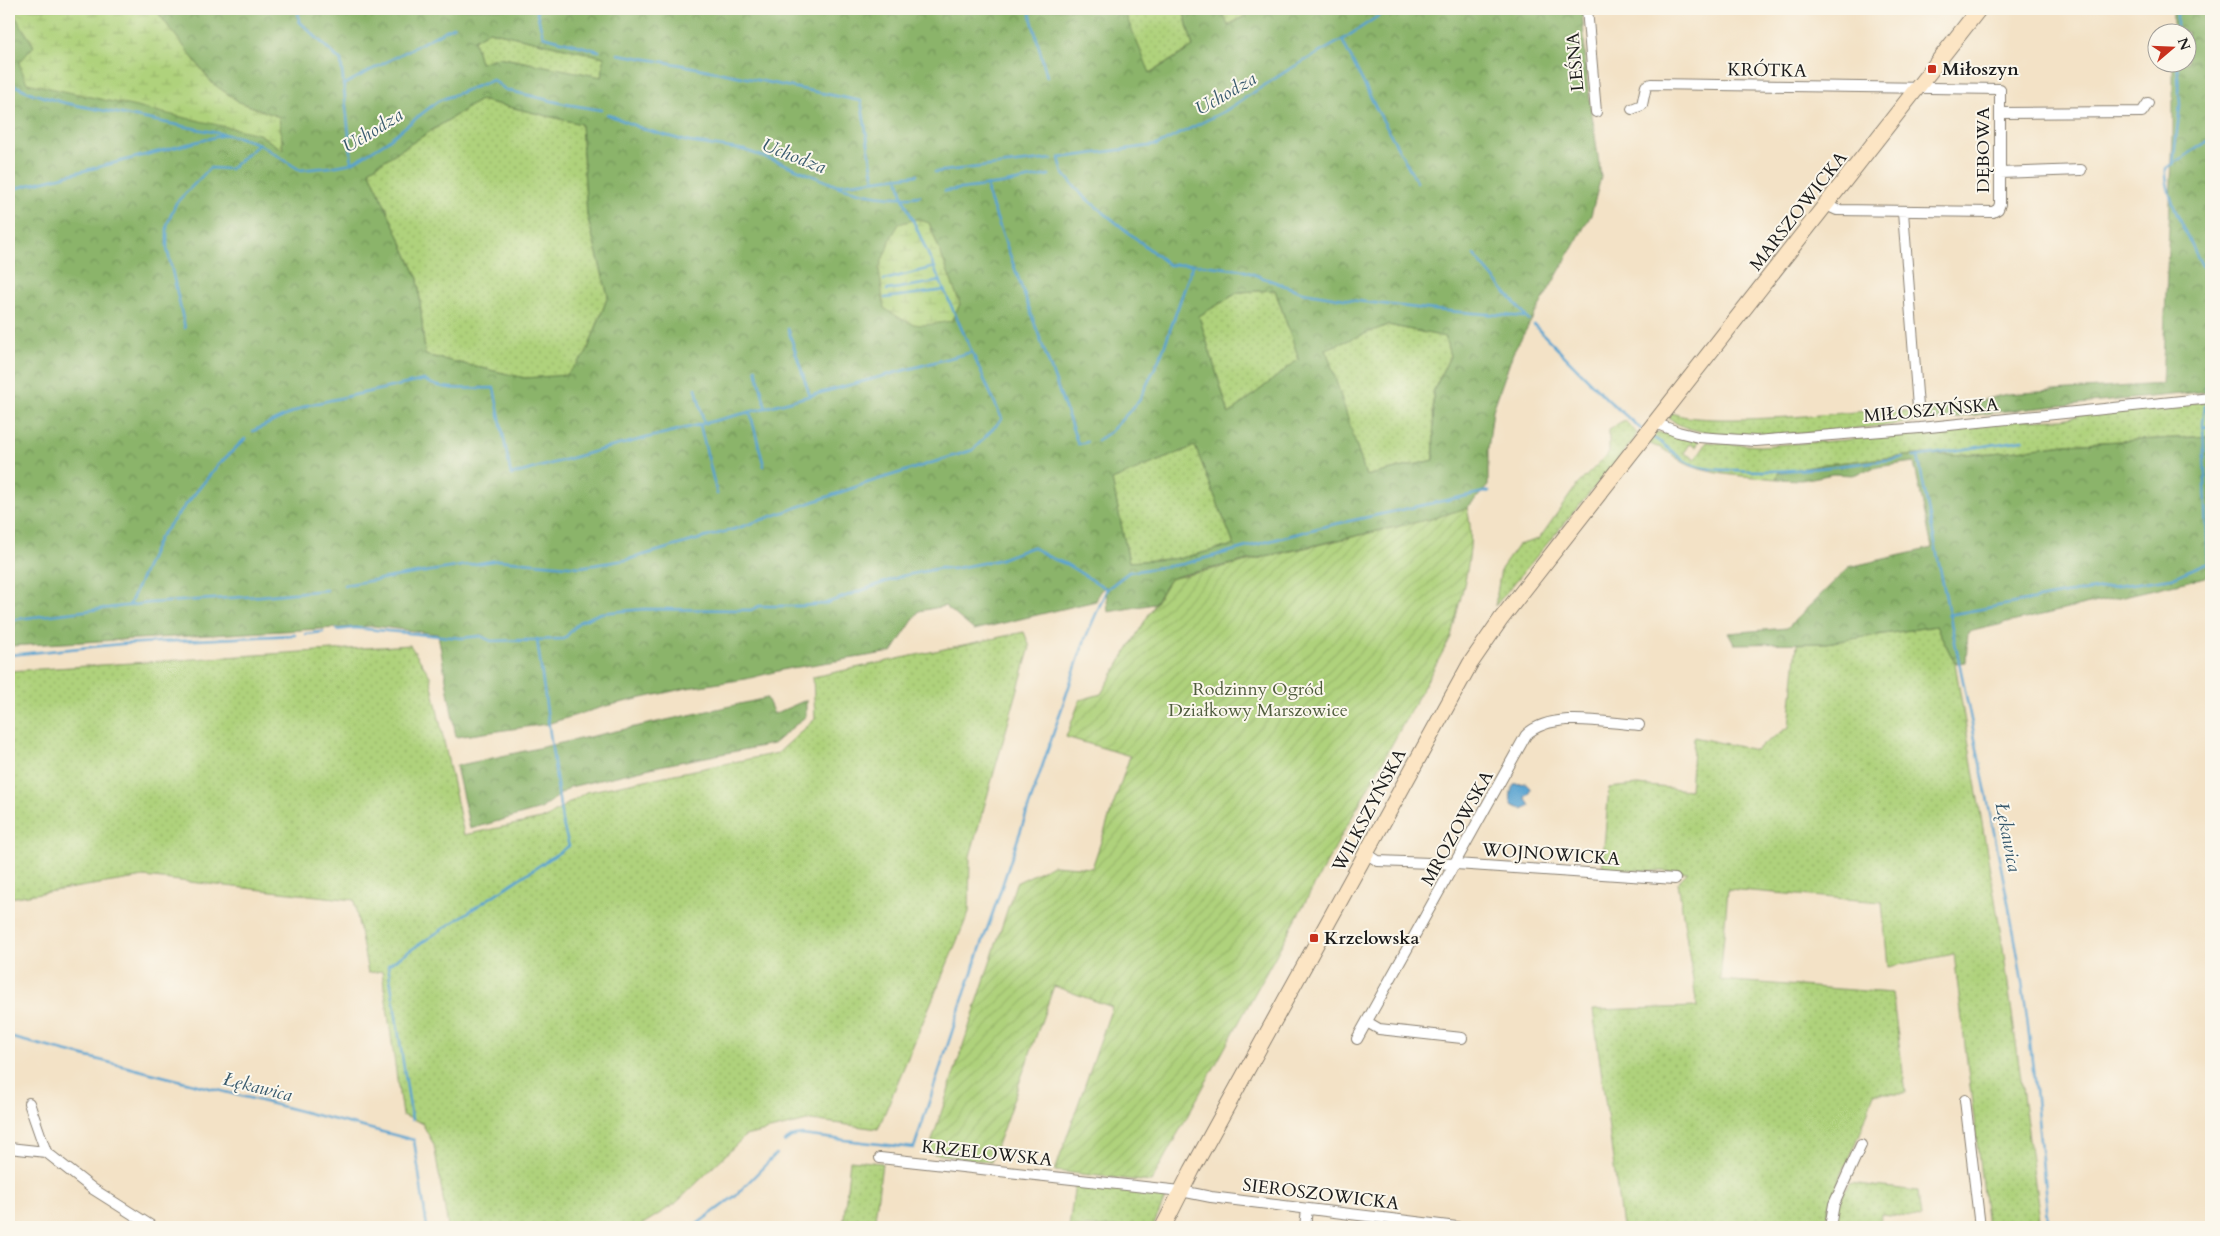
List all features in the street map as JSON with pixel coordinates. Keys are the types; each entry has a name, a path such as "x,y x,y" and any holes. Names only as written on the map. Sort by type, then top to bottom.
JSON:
{"street":[{"name":"LEŚNA","path":"1587,9 1596,112"},
{"name":"MARSZOWICKA","path":"1645,435 1979,9"},
{"name":"KRÓTKA","path":"1632,109 1642,105 1646,86 1651,84 1918,87"},
{"name":"DĘBOWA","path":"1826,206 1837,210 1903,212 1993,212 1998,209 2000,204 2000,89 1918,87"},
{"path":"2000,113 2142,112 2148,103"},
{"path":"2000,173 2082,170"},
{"path":"1903,212 1918,407"},
{"name":"MIŁOSZYŃSKA","path":"1655,423 1698,437 1756,441 1920,428 2211,398"},
{"name":"WILKSZYŃSKA","path":"1163,1227 1470,664 1501,619 1645,435"},
{"name":"MROZOWSKA","path":"1357,1039 1526,735 1539,725 1560,720 1639,725"},
{"name":"WOJNOWICKA","path":"1367,854 1378,861 1456,864 1675,879"},
{"path":"1367,1022 1379,1029 1462,1038"},
{"path":"1965,1100 1980,1227"},
{"path":"29,1103 46,1152 92,1189 153,1227"},
{"path":"1830,1227 1834,1204 1861,1145"},
{"path":"9,1148 46,1152"},
{"name":"KRZELOWSKA","path":"880,1158 1181,1191"},
{"name":"SIEROSZOWICKA","path":"1181,1191 1211,1197 1457,1227"},
{"path":"1305,1227 1307,1209"}],"green space":[{"path":"9,9 13,9 14,15 34,46 259,134 283,150 279,117 239,102 212,83 155,9 1123,9 1150,73 1193,47 1183,9 1222,9 1228,26 1248,14 1251,9 1582,9 1587,80 1601,177 1591,215 1513,353 1493,410 1488,450 1488,486 1467,508 1431,519 1182,575 1170,579 1154,604 1108,612 1106,586 1100,591 1096,601 974,630 945,606 919,611 892,652 786,669 746,679 687,688 606,706 547,724 456,737 438,634 374,626 9,646","holes":["489,31 604,57 602,77 498,57 480,63 474,40","480,100 581,124 587,215 608,296 586,354 566,375 525,378 425,355 418,279 369,170","929,223 960,304 951,321","1275,290 1299,359 1229,414 1199,316 1239,292","1388,325 1445,337 1450,356 1433,392 1434,460 1366,476 1326,349","1195,446 1234,545 1181,558 1129,562 1112,480"]},
{"path":"13,9 155,9 212,83 239,102 279,117 283,150 259,134 27,83 19,63 34,46 14,14"},
{"path":"1123,9 1183,9 1193,47 1149,73"},
{"path":"1222,9 1251,9 1248,14 1227,26"},
{"path":"2173,9 2211,9 2211,391 1998,412 1924,422 1926,408 1974,402 2007,394 2162,384 2173,135 2173,72 2198,72 2198,22 2173,22"},
{"path":"489,31 604,57 602,78 499,57 480,63 474,40"},
{"path":"480,100 581,124 587,215 608,296 586,354 566,376 525,378 425,355 418,279 369,170"},
{"path":"917,219 929,223 960,304 951,321 922,325 916,324 902,319 884,308 879,268 899,224"},
{"path":"1275,290 1299,359 1229,414 1199,316 1239,292"},
{"path":"1388,325 1446,337 1450,356 1433,392 1434,460 1366,476 1325,348"},
{"path":"2211,401 2211,436 2066,444 1994,453 1926,454 1826,464 1779,473 1777,479 1711,472 1687,464 1647,441 1657,432 1699,441 1696,447 1690,444 1684,453 1695,459 1707,442 1760,446 1845,440 2016,420 2063,419 2082,415"},
{"path":"1866,411 1915,411 1918,422 1827,431 1748,435 1713,433 1686,427 1669,417 1671,412 1705,419 1733,419 1796,417"},
{"path":"1625,421 1637,433 1633,441 1495,606 1501,569 1518,545 1539,539 1577,485 1609,453 1609,429"},
{"path":"2211,436 2211,569 2206,577 1968,632 1966,662 1955,663 1936,626 1826,643 1734,644 1728,633 1787,628 1849,567 1932,548 1914,462 1877,467 1853,475 1833,474 1802,480 1777,479 1778,473 1826,464 1926,454 1993,453 2066,444"},
{"path":"1195,446 1234,545 1181,558 1129,562 1112,480"},
{"name":"Rodzinny Ogród Działkowy Marszowice","path":"1467,508 1470,524 1469,556 1451,637 1151,1182 1055,1171 1112,1007 1054,986 991,1162 928,1153 1016,883 1053,865 1092,868 1130,756 1066,737 1080,700 1101,694 1170,579 1431,519"},
{"path":"1936,626 1955,663 2003,947 2041,1227 1987,1227 1954,954 1888,967 1882,902 1728,889 1720,980 1892,993 1906,1093 1874,1093 1856,1144 1833,1194 1825,1227 1622,1227 1593,1010 1697,1007 1678,882 1688,872 1602,869 1609,788 1637,785 1690,790 1694,737 1755,750 1789,727 1797,644 1826,643"},
{"path":"1024,632 1030,647 970,856 969,912 878,1129 811,1120 745,1136 675,1204 638,1227 448,1227 434,1145 422,1123 402,1115 382,971 368,973 354,900 144,877 9,898 9,671 410,645 430,676 464,835 546,818 586,792 778,753 815,719 813,677"},
{"path":"767,698 774,714 806,700 806,716 773,744 659,766 570,787 541,809 470,829 456,766"},
{"path":"850,1160 882,1163 874,1227 843,1227"},
{"path":"1075,1183 1163,1194 1166,1196 1153,1227 1069,1227"},
{"path":"1849,1183 1918,1191 1921,1218 1881,1214 1880,1227 1834,1227 1837,1207"}],"water":[{"path":"1526,783 1531,788 1530,793 1525,797 1530,806 1522,809 1513,806 1511,792 1513,786"}],"waterway":[{"path":"298,9 299,21 341,61 352,163"},
{"path":"536,9 543,36 599,51"},
{"path":"1029,9 1047,77"},
{"path":"1389,9 1342,40 1288,70 1225,111 1157,145 1059,158 1063,173 1083,196 1169,265 1194,264 1242,270 1302,292 1357,301 1434,310 1526,317"},
{"path":"2177,9 2177,22"},
{"path":"343,85 454,26"},
{"path":"1342,40 1376,108 1417,182"},
{"path":"618,54 861,101 874,180"},
{"path":"2178,72 2180,106 2173,164 2166,168 2167,180 2170,195 2182,227 2211,283"},
{"name":"Uchodza","path":"9,83 34,94 65,103 238,137 259,144 300,170 352,163 386,142 438,101 493,80 506,90 565,104 601,110"},
{"name":"Uchodza","path":"607,114 643,129 689,142 744,150 782,163 835,185 917,175"},
{"name":"Uchodza","path":"9,190 223,135"},
{"path":"2173,164 2211,139"},
{"path":"185,328 167,248 167,225 176,203 210,168 230,169 259,144"},
{"name":"Uchodza","path":"935,172 1052,159"},
{"path":"945,191 1001,184 1049,175"},
{"path":"344,585 499,560 580,567 626,560 738,528 870,482 973,450 1002,419 903,198 898,177"},
{"path":"987,185 988,194 1078,444 1087,442"},
{"path":"837,186 878,196 920,196"},
{"path":"1474,255 1529,320"},
{"path":"1097,441 1110,432 1139,401 1162,353 1193,264"},
{"path":"884,280 935,267"},
{"path":"887,290 941,281"},
{"path":"885,298 945,290"},
{"path":"1534,325 1608,400 1642,430"},
{"path":"788,329 810,396"},
{"path":"2206,389 2208,353 2211,345"},
{"path":"253,431 308,405 424,380 431,384 448,388 494,388 511,475 972,352"},
{"path":"756,369 766,408"},
{"path":"696,388 704,423"},
{"path":"1948,615 2076,592 2172,578 2208,562 2203,424 2205,406"},
{"path":"750,412 764,466"},
{"path":"700,425 717,494"},
{"path":"2203,427 2211,426"},
{"path":"1651,437 1690,464 1715,470 1798,470 1903,458"},
{"path":"129,606 159,538 218,465 245,439"},
{"path":"1914,457 2023,440"},
{"name":"Łękawica","path":"1918,456 2014,934 2030,1044 2049,1227"},
{"path":"337,630 355,628 461,638 481,636 491,641 564,639 579,622 601,613 644,609 751,610 759,606 824,604 902,576 998,560 1032,547 1066,564 1107,589 1129,572 1183,564 1326,526 1489,491"},
{"path":"784,1142 791,1137 801,1135 914,1148 1085,639 1107,589"},
{"path":"9,620 150,603 327,590"},
{"path":"306,634 323,632"},
{"path":"9,655 121,644 295,635"},
{"path":"412,1120 388,965 569,846 562,821 537,639"},
{"name":"Łękawica","path":"9,1037 414,1140 427,1227"},
{"path":"693,1227 735,1196 776,1154"}],"place":[{"name":"Miłoszyn","path":"1932,69"},
{"name":"Krzelowska","path":"1314,938"}]}
